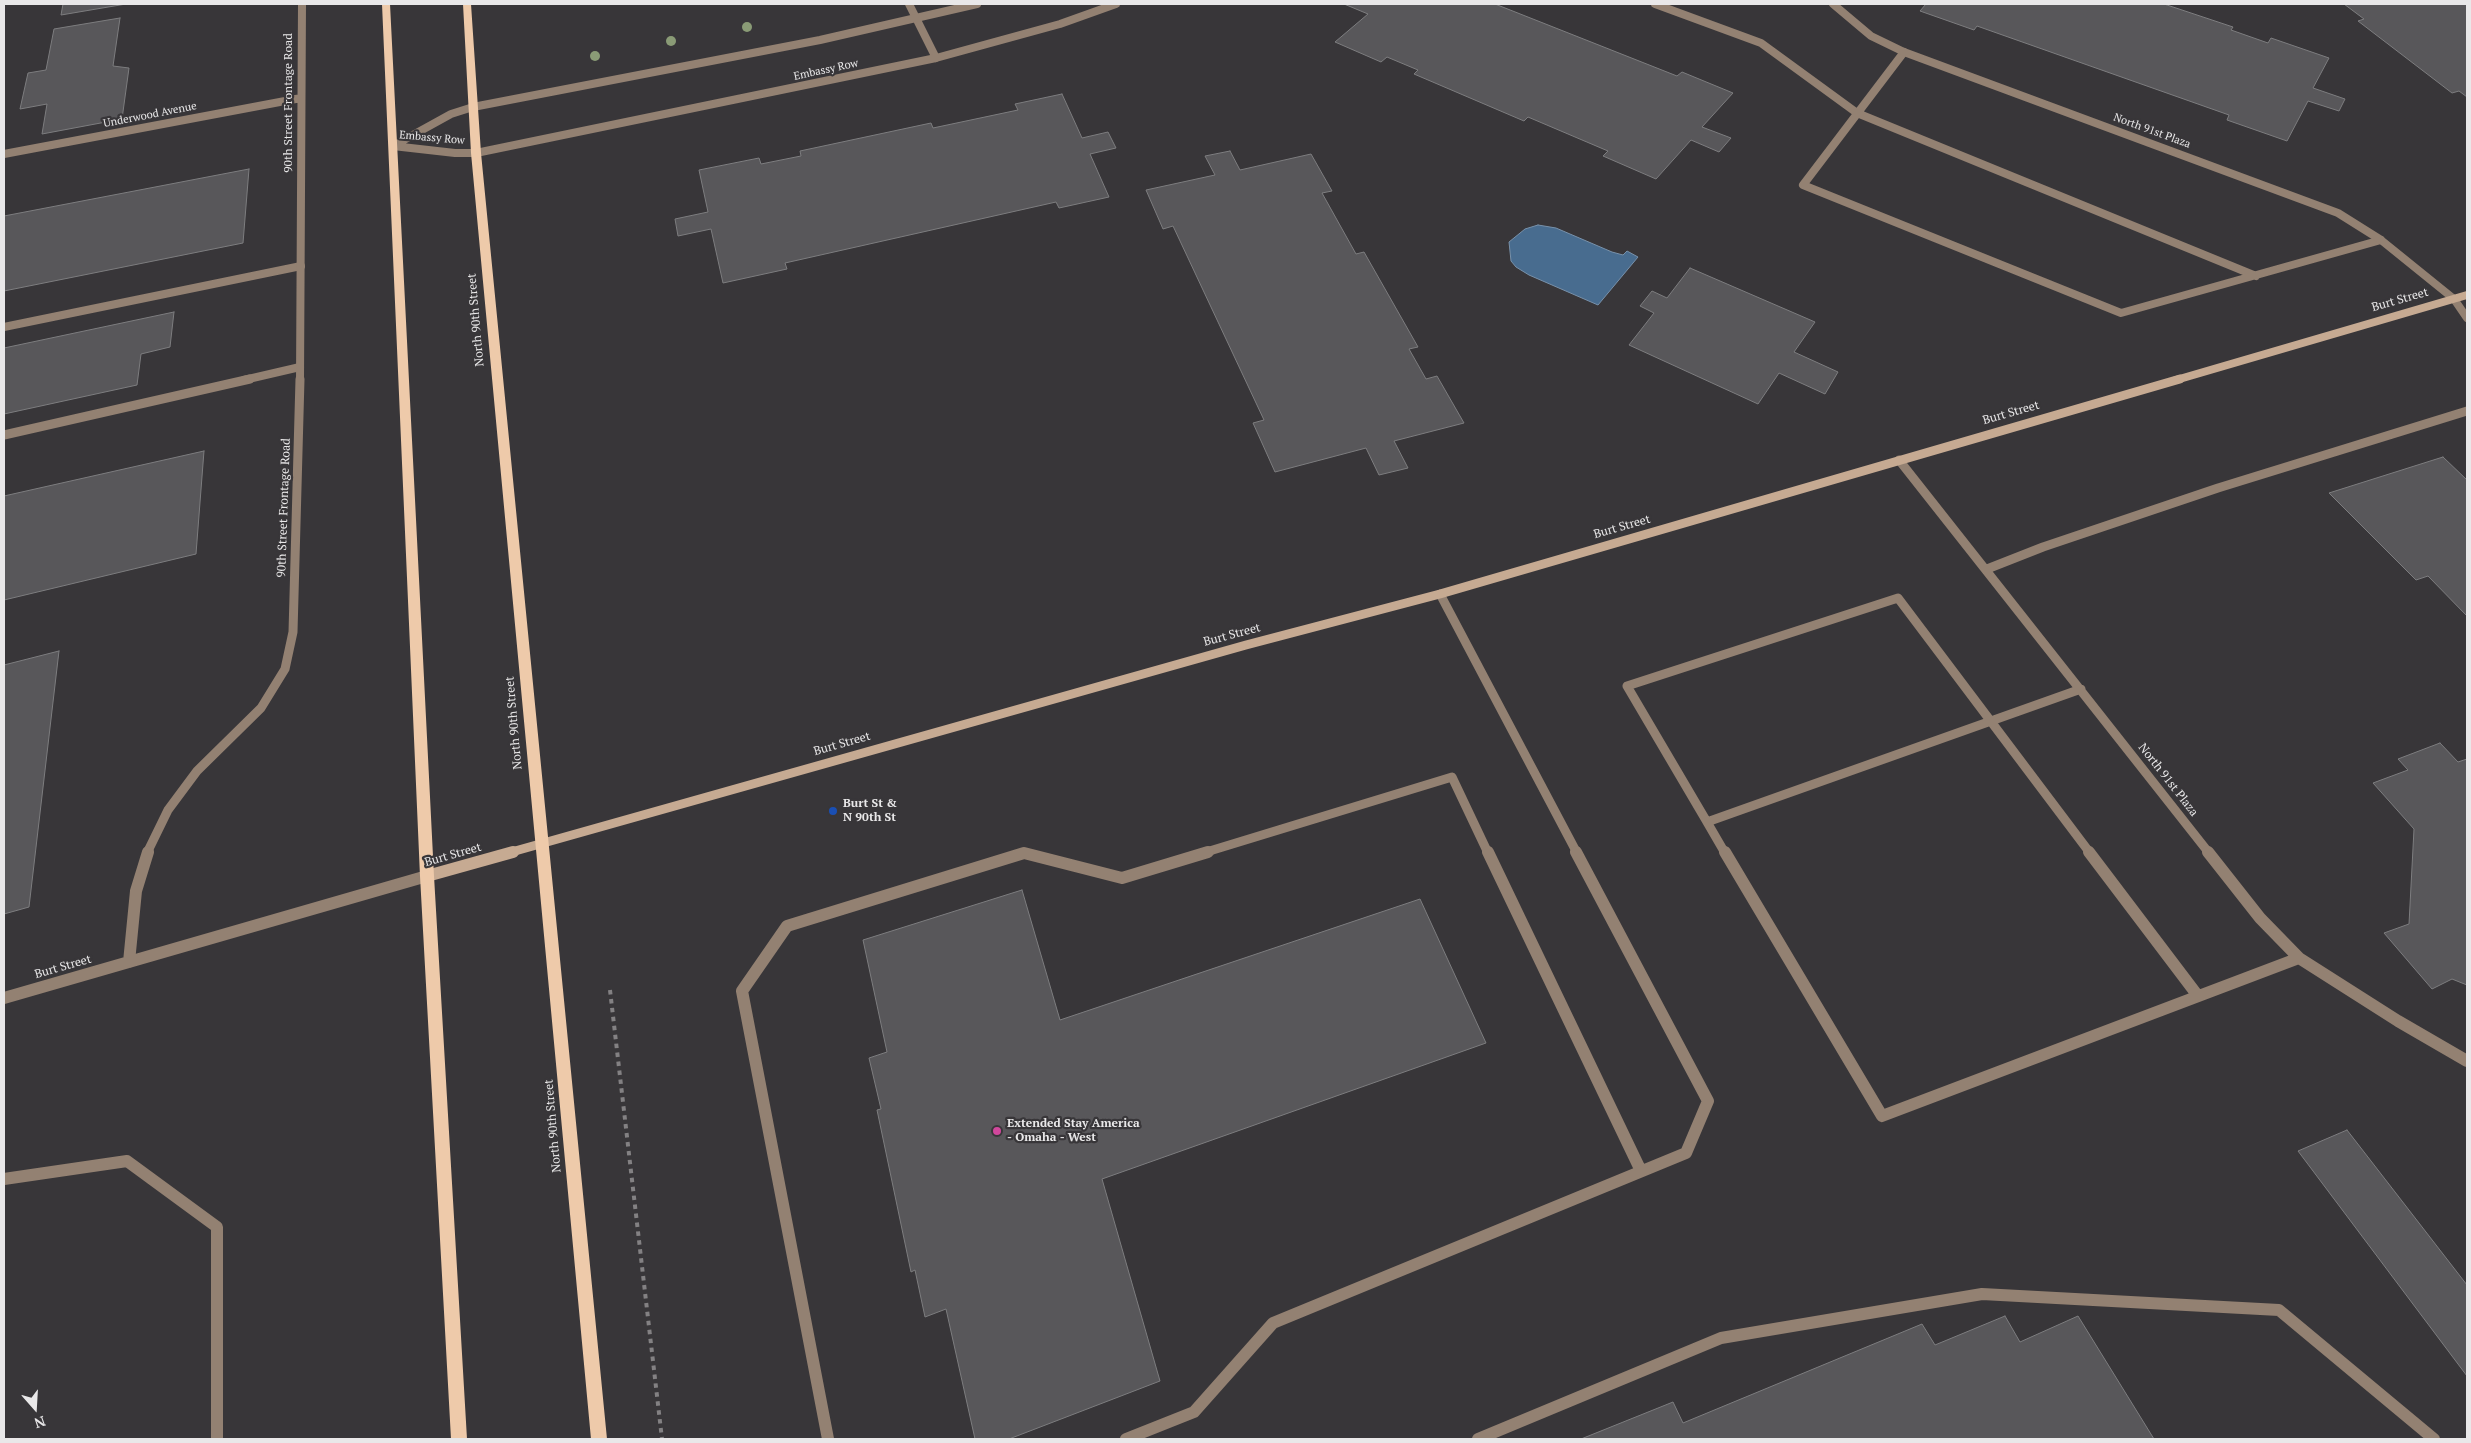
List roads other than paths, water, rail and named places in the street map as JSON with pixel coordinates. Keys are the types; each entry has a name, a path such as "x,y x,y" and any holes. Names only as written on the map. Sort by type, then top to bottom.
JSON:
{"main road":[{"path":"386,4 427,876 459,1439"},
{"name":"North 90th Street","path":"467,4 476,152 599,1439"}],"street":[{"name":"90th Street Frontage Road","path":"130,962 136,891 146,856 168,810 197,771 261,708 285,669 293,632 300,367 302,4"},
{"path":"909,4 936,58"},
{"name":"Embassy Row","path":"393,146 451,114 473,107 820,40 977,4"},
{"name":"Embassy Row","path":"393,146 455,153 476,152 936,58 1060,24 1116,4"},
{"path":"1655,4 1761,43 1857,113 2256,276"},
{"name":"North 91st Plaza","path":"1833,4 1870,36 1904,52 2338,214 2381,240 2454,299 2467,318"},
{"path":"1904,52 1803,185 2121,313 2381,240"},
{"name":"Underwood Avenue","path":"4,154 301,98"},
{"path":"4,327 301,266"},
{"name":"Burt Street","path":"4,998 427,876 1237,648 1440,594 2467,295"},
{"path":"4,435 300,367"},
{"path":"1987,569 2043,547 2218,488 2467,411"},
{"name":"North 91st Plaza","path":"1899,460 1987,569 2260,918 2299,958 2398,1021 2467,1061"},
{"path":"1126,1439 1194,1412 1273,1323 1686,1153 1708,1101 1440,594"},
{"path":"2198,996 1992,720 1898,598 1627,686 1882,1116 2299,958"},
{"path":"1708,822 2081,689"},
{"path":"828,1439 742,991 787,926 1024,853 1122,878 1452,777 1641,1171"},
{"path":"4,1179 127,1161 217,1228 217,1439"},
{"path":"1478,1439 1721,1338 1982,1294 2279,1310 2434,1439"}],"water":[{"path":"1538,225 1556,228 1612,252 1623,255 1627,251 1638,257 1598,305 1529,275 1516,267 1511,261 1509,242 1525,229"}],"place":[{"name":"Burt St & N 90th St","path":"833,811"},
{"name":"Extended Stay America - Omaha - West","path":"997,1131"}]}
